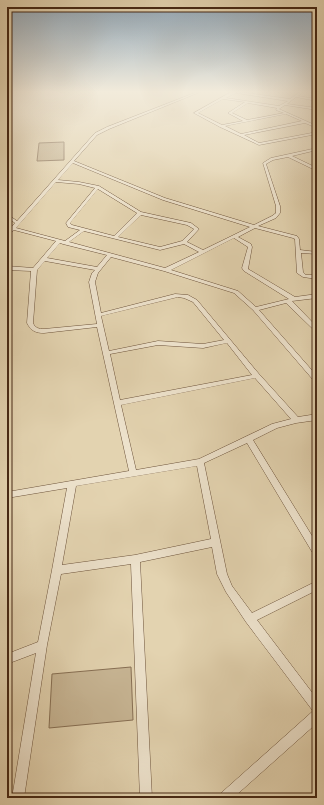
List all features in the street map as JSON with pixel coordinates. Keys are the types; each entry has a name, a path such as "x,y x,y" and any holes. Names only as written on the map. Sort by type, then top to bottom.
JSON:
{"street":[{"path":"7,235 85,145 100,132 106,130"},
{"path":"229,130 254,142 264,144 317,133"},
{"path":"240,135 267,130"},
{"path":"166,270 268,221 278,213 278,206 264,164 269,160 316,149"},
{"path":"288,155 317,170"},
{"path":"72,161 164,199 255,227 295,237 298,239 300,274 317,277"},
{"path":"54,181 88,184 98,187 140,213 195,226 197,229 184,242 157,248 72,227 68,223 98,187"},
{"path":"115,237 140,213"},
{"path":"7,215 18,223"},
{"path":"12,228 166,270 232,290 242,295 317,380"},
{"path":"83,230 62,242 43,259 34,270 30,323 34,329 44,331 100,324"},
{"path":"235,237 249,245 245,268 246,270 291,300 317,330"},
{"path":"184,242 204,252"},
{"path":"299,251 317,253"},
{"path":"110,255 98,269 92,282 106,353 133,473"},
{"path":"43,259 98,269"},
{"path":"7,268 34,270"},
{"path":"98,314 175,296 186,296 195,301 257,376 296,420"},
{"path":"255,309 291,300 317,296"},
{"path":"106,353 158,343 202,346 229,341"},
{"path":"118,403 257,376"},
{"path":"7,496 200,462 275,426 296,420 317,417"},
{"path":"248,438 317,552"},
{"path":"200,462 225,582 250,619 317,708"},
{"path":"18,798 42,645 72,484"},
{"path":"57,570 135,559 216,542"},
{"path":"135,559 146,798"},
{"path":"250,619 317,585"},
{"path":"7,659 42,645"},
{"path":"224,798 317,715"}],"shaded area":[{"path":"64,142 64,160 37,161 39,143"},
{"path":"131,667 133,720 49,728 52,674"}]}
